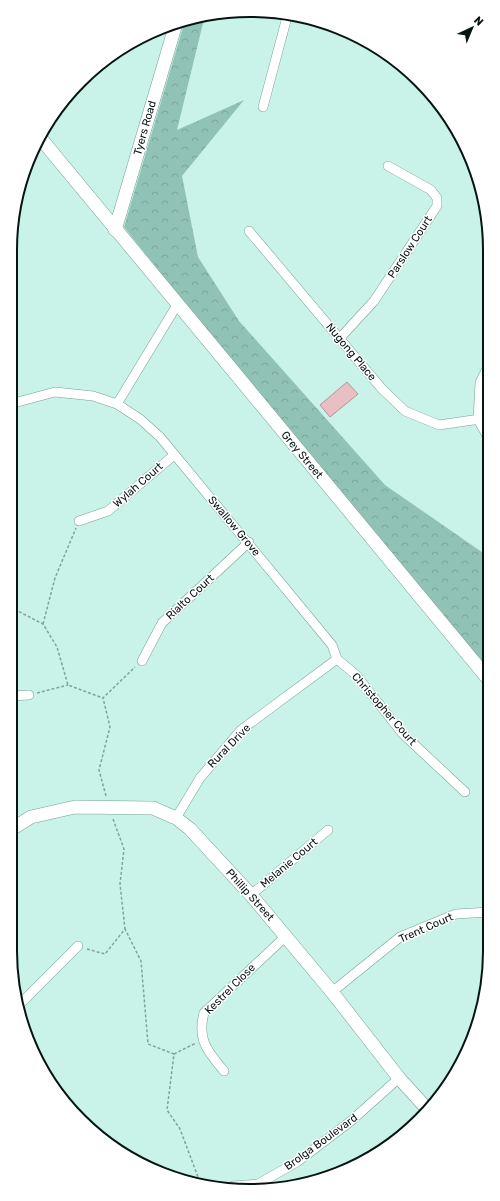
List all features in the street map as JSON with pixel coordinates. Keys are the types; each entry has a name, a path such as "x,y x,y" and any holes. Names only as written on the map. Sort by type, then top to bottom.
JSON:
{"main road":[{"name":"Tyers Road","path":"115,230 173,30"},
{"name":"Grey Street","path":"44,142 177,306 483,673"},
{"path":"483,381 480,419 483,425"},
{"name":"Phillip Street","path":"17,826 31,817 75,807 153,808 176,818 190,829 251,895 332,992 399,1078 424,1106"}],"street":[{"path":"263,107 286,20"},
{"name":"Parslow Court","path":"340,338 374,302 437,206 437,198 431,190 388,166"},
{"name":"Nugong Place","path":"249,232 382,389 405,411 439,425 480,419"},
{"path":"117,404 177,306"},
{"name":"Swallow Grove","path":"17,402 55,392 92,396 117,404 140,419 160,437 249,542 332,645 337,660"},
{"name":"Wylah Court","path":"79,521 108,511 174,454"},
{"name":"Rialto Court","path":"142,660 162,623 249,542"},
{"name":"Christopher Court","path":"337,660 356,676 402,733 465,792"},
{"name":"Rural Drive","path":"176,818 200,778 241,730 337,660"},
{"path":"17,696 29,695"},
{"name":"Melanie Court","path":"251,895 328,830"},
{"name":"Trent Court","path":"332,992 400,937 456,914 483,912"},
{"name":"Kestrel Close","path":"202,1039 200,1027 204,1013 286,936"},
{"path":"22,1002 78,946"},
{"path":"202,1039 210,1054 224,1070"},
{"name":"Brolga Boulevard","path":"258,1184 297,1162 351,1121 399,1078"}],"path":[{"path":"43,624 55,578 79,521"},
{"path":"17,611 43,624 57,647 68,685"},
{"path":"103,698 142,660"},
{"path":"29,695 68,685 103,698"},
{"path":"103,698 110,727 99,770 108,807 124,849 120,884 126,928 141,962 148,1044 174,1054 202,1039"},
{"path":"78,946 105,954 126,928"},
{"path":"174,1054 166,1110 180,1129 198,1178"}],"green space":[{"path":"203,21 177,130 244,100 182,176 198,257 239,321 385,485 483,553 483,667 266,406 124,227 183,27"}],"building":[{"path":"347,382 358,394 330,417 320,405"}]}
